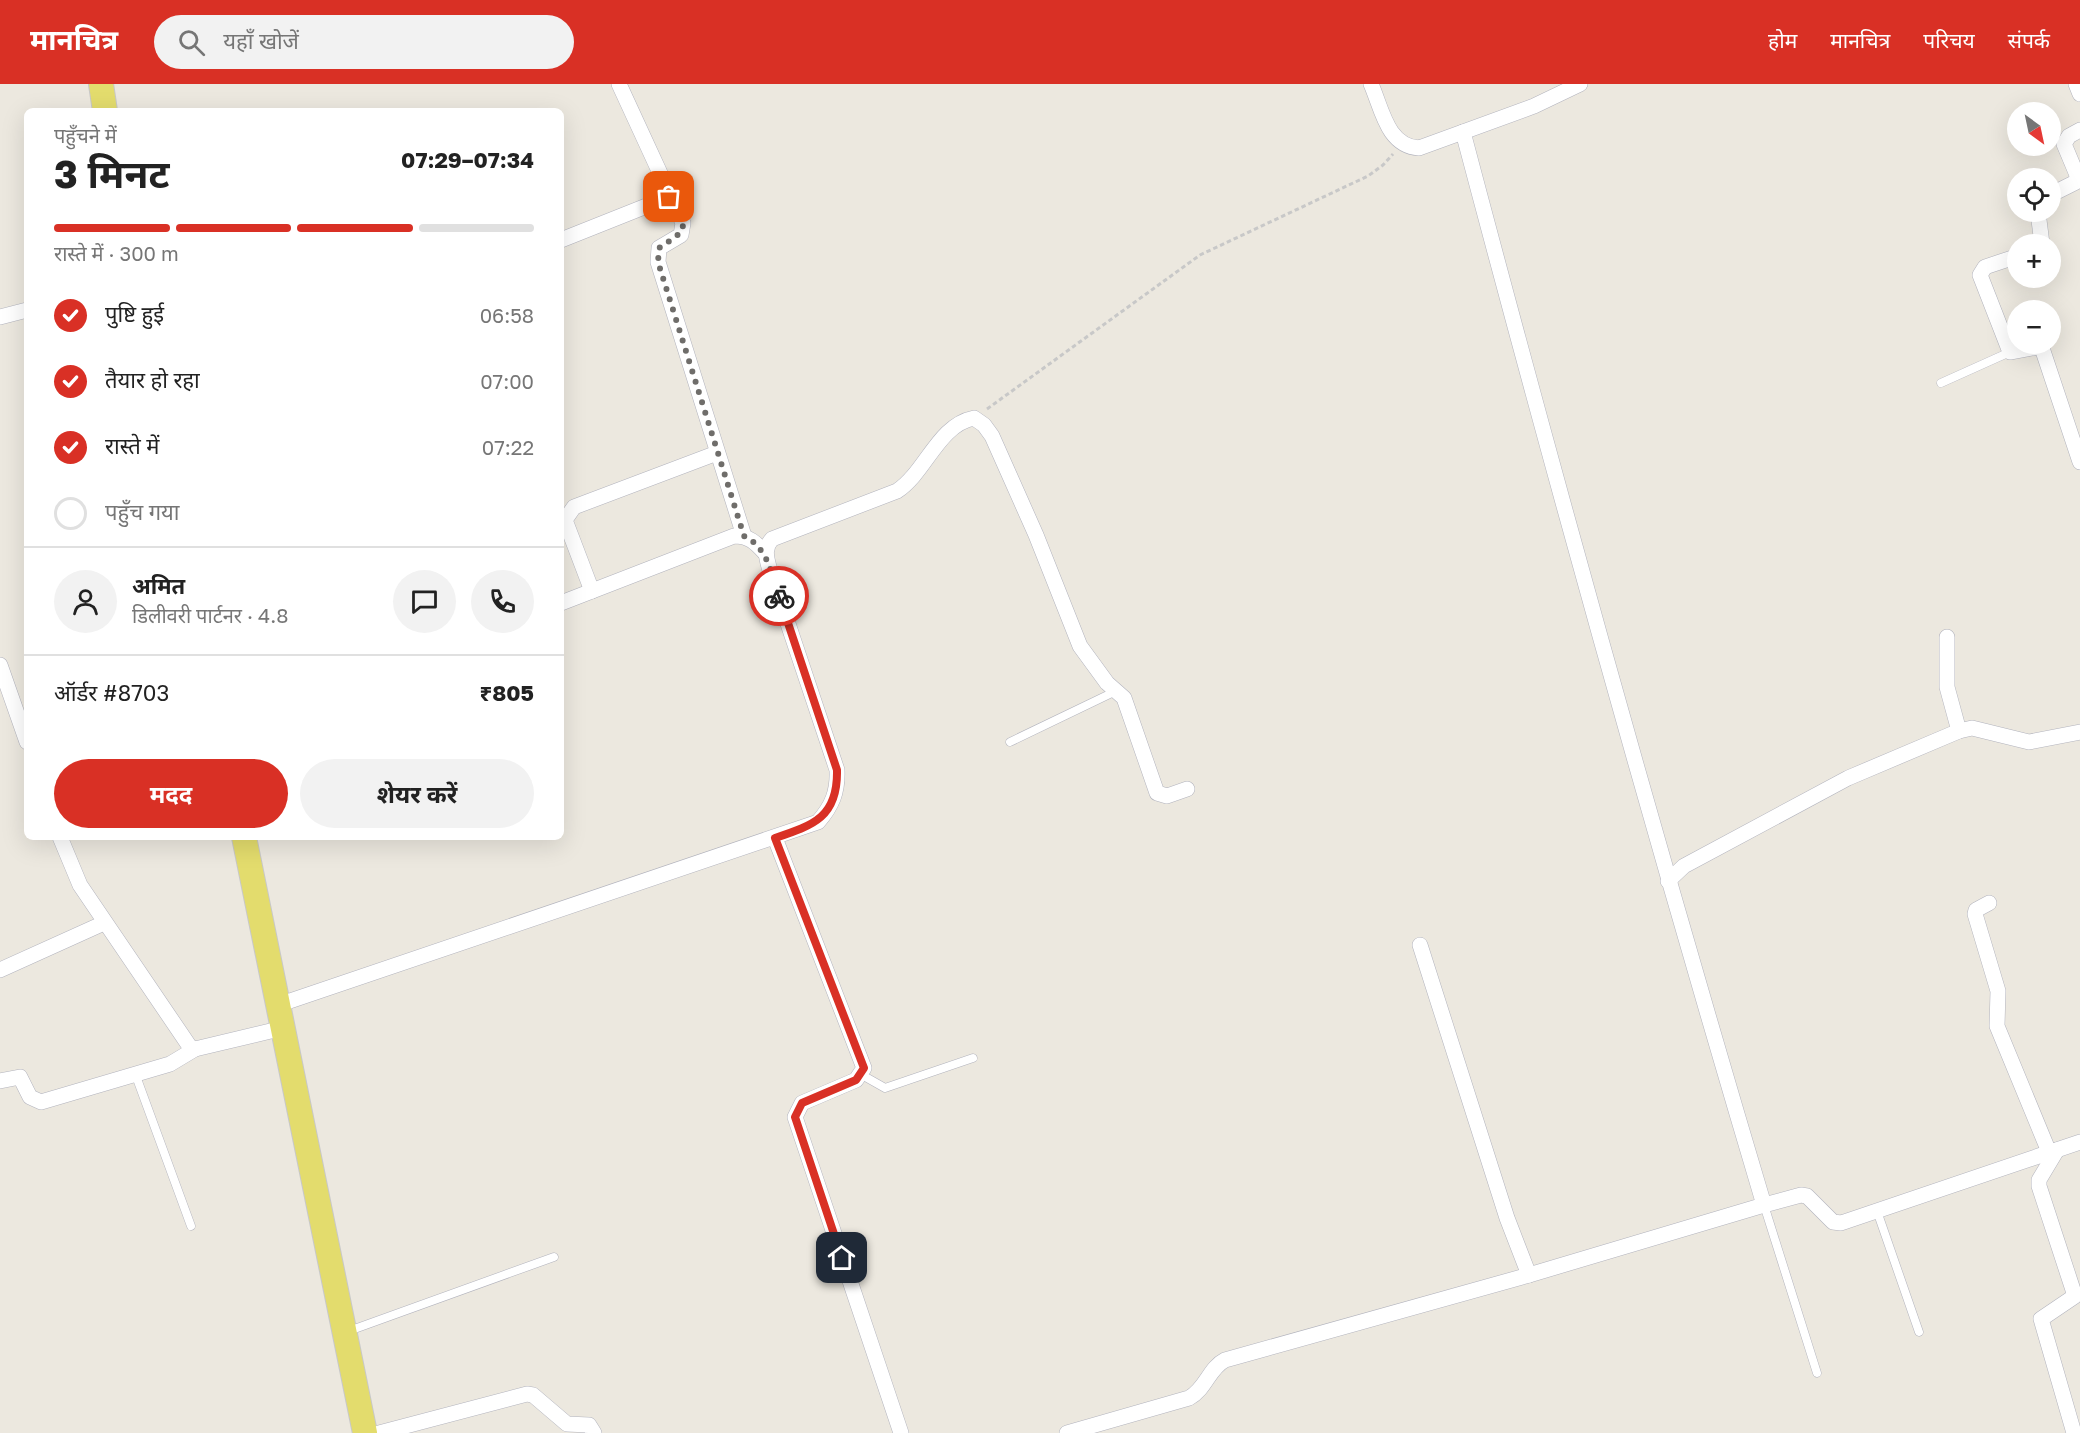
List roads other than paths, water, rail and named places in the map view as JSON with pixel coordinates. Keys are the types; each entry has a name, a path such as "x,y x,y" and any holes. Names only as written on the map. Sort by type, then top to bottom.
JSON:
{"main road":[{"path":"101,84 105,108"},
{"path":"245,840 365,1433"}],"street":[{"path":"619,84 669,197 683,223 684,230 681,235 659,248 658,262 744,536"},
{"path":"1371,84 1397,141 1406,147 1419,148 1534,106 1580,84"},
{"path":"2076,84 2080,94"},
{"path":"2061,190 2076,182 2077,175 2064,144 2069,136 2080,130"},
{"path":"1463,132 1555,481 1668,881 1764,1205"},
{"path":"564,239 669,197"},
{"path":"2007,260 1985,267 1980,275 2007,344"},
{"path":"0,317 24,311"},
{"path":"2044,354 2080,462"},
{"path":"0,1081 20,1077 30,1097 41,1102 136,1076 178,1060 195,1049 281,1016 818,822 830,808 837,787 837,770 766,554 767,545 772,539 905,486 951,428 964,420 974,418 984,425 992,436 1036,535 1080,646 1107,683 1124,698 1157,793 1167,796 1187,789"},
{"path":"592,591 565,520 567,513 574,507 717,453"},
{"path":"564,602 734,536 744,536 753,540 766,554"},
{"path":"1947,637 1947,687 1959,731"},
{"path":"0,665 24,733"},
{"path":"1668,881 1684,866 1848,778 1959,731 1972,729 2029,742 2080,732"},
{"path":"775,838 862,1061 862,1075 856,1080 802,1103 795,1117 901,1433"},
{"path":"61,840 71,870 104,923 186,1043 195,1049"},
{"path":"1989,903 1976,910 1975,914 1998,991 1997,1026 2053,1151 2041,1176 2039,1186 2075,1296 2042,1319 2074,1433"},
{"path":"0,970 104,923"},
{"path":"1420,945 1507,1218 1529,1275"},
{"path":"1067,1433 1189,1398 1198,1393 1218,1364 1225,1360 1529,1275 1764,1205 1801,1195 1807,1196 1833,1222 1841,1223 2080,1142"},
{"path":"379,1433 527,1394 532,1395 567,1424 589,1425 594,1433"}],"lane":[{"path":"1941,382 2007,353"},
{"path":"1010,742 1116,690"},
{"path":"862,1075 885,1088 973,1058"},
{"path":"136,1076 191,1226"},
{"path":"1764,1205 1817,1373"},
{"path":"1877,1211 1919,1332"},
{"path":"344,1333 554,1257"}]}
